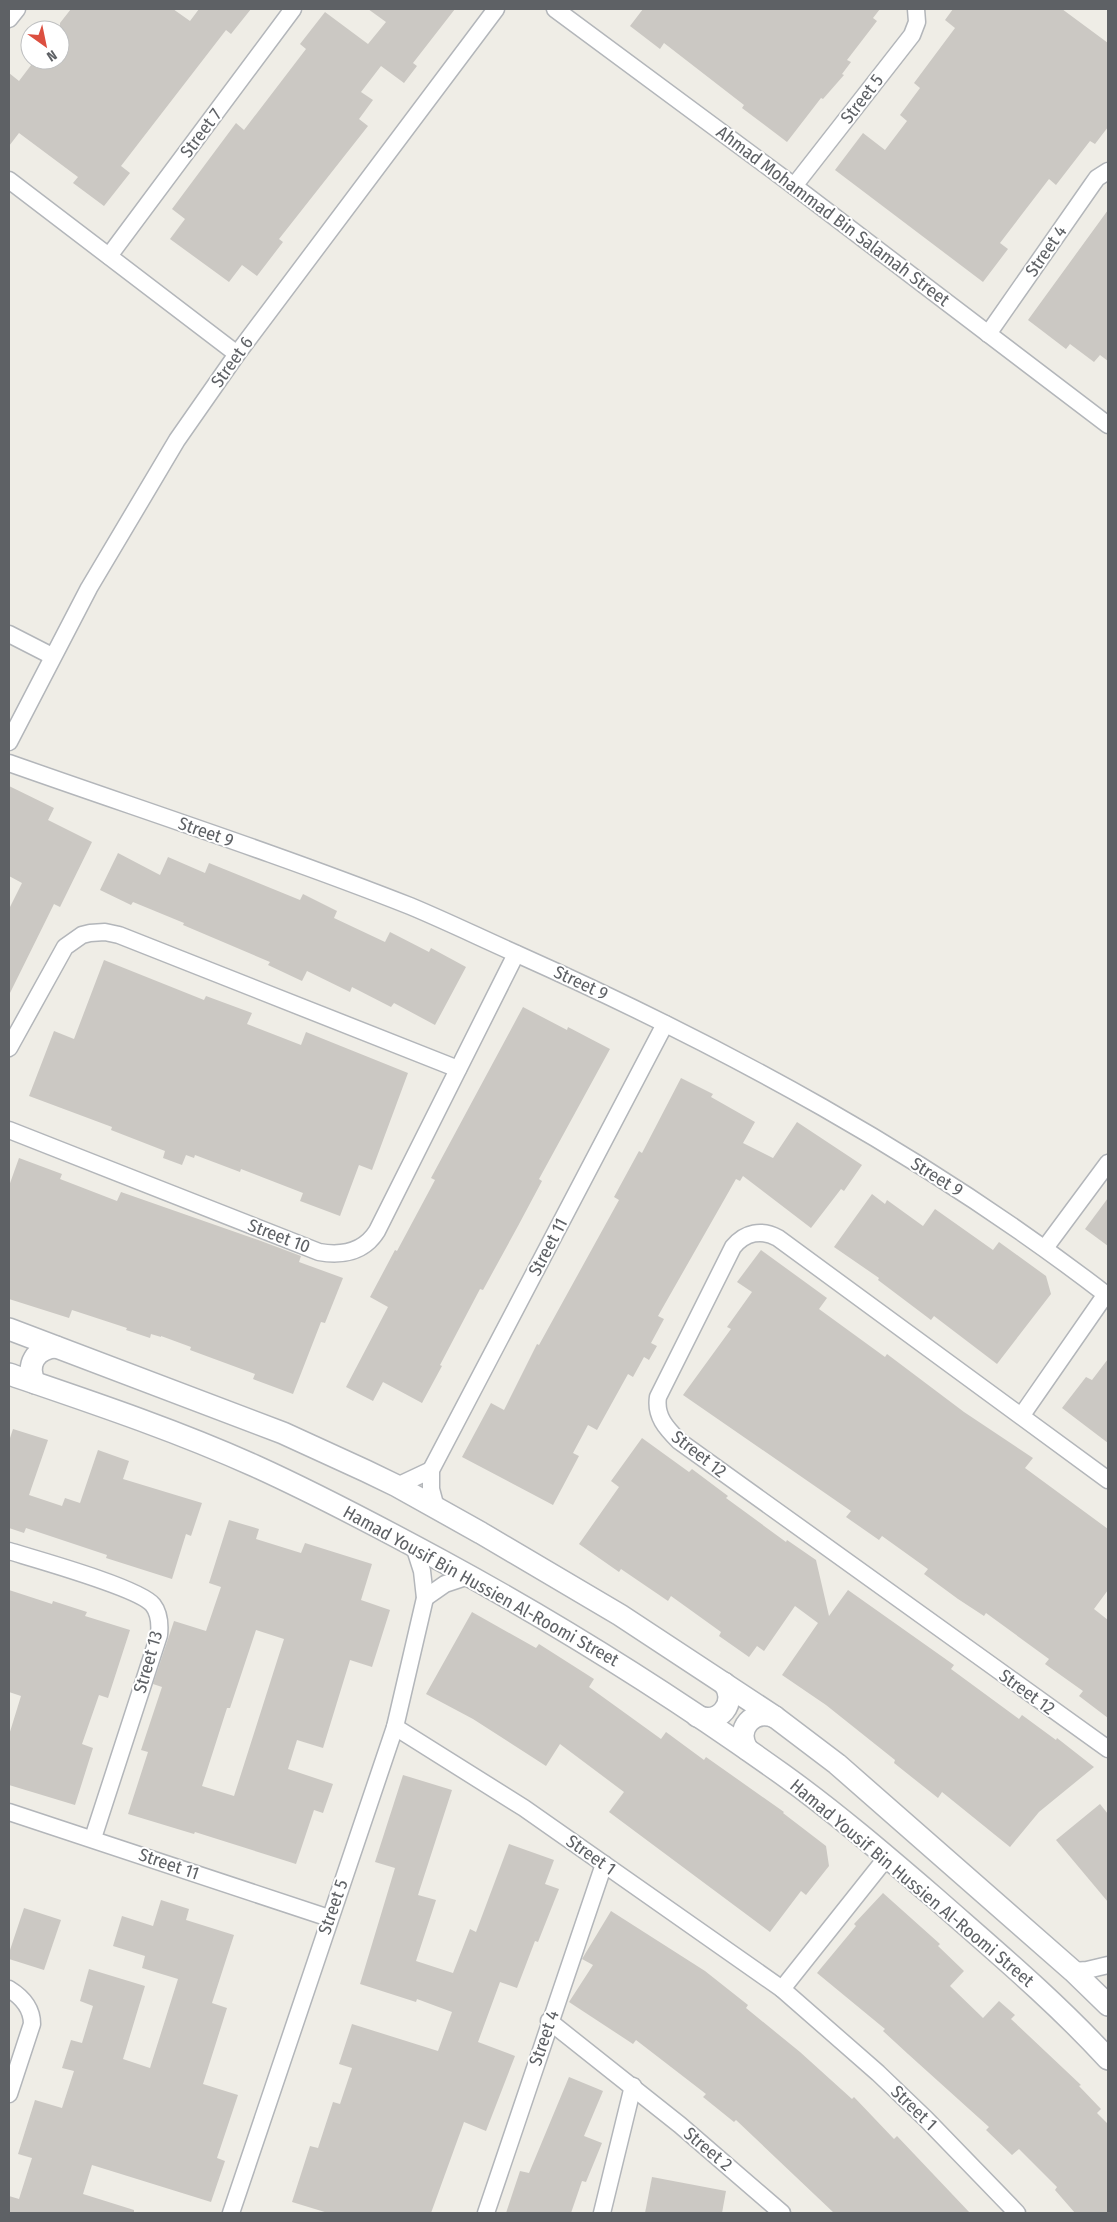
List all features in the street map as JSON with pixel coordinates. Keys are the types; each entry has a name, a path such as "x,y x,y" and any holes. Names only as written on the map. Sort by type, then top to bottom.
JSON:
{"street":[{"path":"9,19 17,9"},
{"name":"Street 7","path":"109,256 293,9"},
{"name":"Street 6","path":"9,742 52,656 145,491 198,409 496,9"},
{"name":"Ahmad Mohammad Bin Salamah Street","path":"556,9 794,186 1108,425"},
{"name":"Street 5","path":"794,186 912,35 918,22 916,9"},
{"name":"Street 4","path":"988,334 1097,178 1108,171"},
{"path":"9,180 238,354"},
{"path":"9,634 52,656"},
{"name":"Street 9","path":"9,763 412,907 602,992 744,1063 847,1122 980,1204 1045,1248 1107,1295"},
{"path":"9,1048 65,947 82,935 105,932 119,935 458,1069"},
{"name":"Street 10","path":"9,1130 319,1252 338,1254 362,1247 374,1236 516,954"},
{"name":"Street 11","path":"431,1470 665,1024"},
{"path":"1045,1248 1108,1164"},
{"name":"Street 12","path":"1108,1480 1022,1415 778,1238 761,1233 744,1237 733,1247 660,1389 657,1404 663,1423 679,1441 1108,1749"},
{"path":"1022,1415 1107,1295"},
{"name":"Hamad Yousif Bin Hussien Al-Roomi Street","path":"9,1329 283,1433 397,1486 620,1614 775,1717 870,1791 1073,1971 1108,2005"},
{"path":"35,1383 31,1372 35,1356 45,1349 56,1347"},
{"name":"Hamad Yousif Bin Hussien Al-Roomi Street","path":"9,1374 179,1435 251,1464 320,1496 577,1637 747,1749 812,1796 887,1857 1048,1999 1108,2059"},
{"path":"397,1486 431,1470 431,1489 436,1508"},
{"name":"Street 5","path":"231,2213 395,1727 425,1598 422,1571 414,1546"},
{"name":"Street 13","path":"9,1551 135,1592 153,1605 159,1618 159,1635 93,1838"},
{"path":"425,1598 446,1584 468,1576"},
{"path":"697,1716 711,1719 724,1712 728,1706 730,1696 724,1683"},
{"path":"747,1749 742,1736 748,1722 760,1715 775,1717"},
{"name":"Street 1","path":"395,1727 481,1780 782,1989 878,2073 926,2119 1017,2213"},
{"name":"Street 11","path":"9,1812 93,1838 329,1918"},
{"path":"782,1989 887,1857"},
{"name":"Street 4","path":"486,2213 604,1864"},
{"path":"1073,1971 1108,1965"},
{"path":"9,1989 24,2000 30,2013 32,2024 9,2094"},
{"name":"Street 2","path":"550,2021 633,2086 782,2213"},
{"path":"602,2213 633,2086"}],"building":[{"path":"71,9 173,9 190,21 199,9 251,9 231,34 226,30 121,166 130,173 104,206 73,183 78,177 19,133 9,146 9,73 19,81 27,70 70,70 70,20 62,20"},
{"path":"368,9 455,9 413,63 417,66 404,83 381,66 361,92 373,100 359,119 368,126 279,239 283,242 257,276 242,265 229,282 170,239 185,219 172,209 236,123 244,130 306,49 300,44 325,12 368,44 386,22"},
{"path":"643,9 880,9 873,18 877,21 847,60 851,62 842,74 844,75 823,99 821,98 787,142 742,108 744,105 664,43 660,49 630,26"},
{"path":"953,9 1062,9 1108,43 1108,127 1095,144 1090,141 1056,185 1049,179 1000,243 1008,249 983,282 835,170 863,133 885,150 907,121 900,115 920,88 914,83 955,28 945,20"},
{"path":"1108,210 1108,361 1100,355 1094,362 1070,344 1066,349 1028,320"},
{"path":"9,786 54,808 48,820 92,842 60,907 54,904 9,995 9,909 22,883 9,876"},
{"path":"118,853 160,875 168,857 205,873 209,863 300,900 303,894 337,911 334,918 385,942 390,932 429,952 431,948 466,967 435,1025 394,1003 391,1007 352,987 350,992 307,971 302,981 268,965 270,962 183,925 184,923 133,902 131,905 100,890"},
{"path":"104,960 204,1000 206,996 252,1013 247,1024 301,1045 306,1032 408,1073 372,1170 359,1165 340,1216 300,1201 303,1193 241,1169 240,1172 195,1155 194,1158 186,1155 182,1165 163,1158 165,1151 111,1130 112,1127 29,1096 54,1031 74,1039"},
{"path":"523,1007 567,1030 568,1027 610,1049 539,1179 542,1181 518,1226 483,1290 480,1289 422,1403 383,1382 373,1401 346,1387 388,1307 370,1297 435,1180 431,1178"},
{"path":"681,1078 713,1094 711,1097 755,1122 743,1143 773,1158 797,1122 862,1165 844,1191 841,1189 811,1228 743,1176 740,1181 736,1179 658,1316 664,1319 651,1343 657,1346 649,1360 644,1357 633,1377 628,1374 597,1430 588,1425 573,1453 579,1456 553,1505 462,1457 491,1403 504,1410 537,1344 539,1345 619,1200 614,1197 639,1151 642,1153"},
{"path":"19,1158 62,1174 60,1179 117,1201 121,1192 301,1256 299,1262 343,1278 325,1323 321,1322 293,1394 253,1379 255,1374 190,1350 191,1347 161,1336 151,1334 150,1338 126,1330 127,1328 72,1310 69,1318 9,1299 9,1186"},
{"path":"872,1194 885,1204 887,1200 923,1226 935,1209 993,1250 999,1242 1046,1276 1051,1294 997,1364 934,1316 931,1320 878,1280 879,1278 834,1247"},
{"path":"1108,1198 1108,1246 1085,1229"},
{"path":"761,1250 827,1298 819,1309 885,1357 887,1354 964,1412 1033,1458 1025,1468 1108,1529 1108,1590 1094,1609 1108,1620 1108,1718 1079,1696 1083,1691 1045,1664 1049,1659 986,1613 984,1616 958,1599 924,1574 928,1569 882,1536 879,1540 846,1517 851,1511 683,1395 731,1329 727,1327 752,1292 737,1282"},
{"path":"1108,1359 1108,1443 1062,1408 1086,1377 1092,1380"},
{"path":"13,1429 48,1440 29,1495 62,1506 65,1498 80,1503 98,1450 129,1461 123,1479 202,1503 191,1536 186,1534 172,1579 106,1558 107,1555 26,1528 24,1533 9,1528 9,1441"},
{"path":"642,1438 689,1472 692,1469 728,1496 726,1498 786,1542 787,1540 816,1560 829,1616 848,1590 954,1665 951,1669 1019,1719 1022,1715 1056,1740 1057,1738 1094,1767 1039,1812 1010,1847 942,1792 938,1798 894,1763 895,1760 826,1705 782,1675 818,1623 795,1606 764,1651 757,1646 749,1657 719,1636 721,1632 671,1596 668,1601 621,1569 619,1572 579,1544 619,1487 611,1481"},
{"path":"229,1520 259,1529 256,1539 301,1553 305,1543 372,1564 361,1600 390,1610 372,1667 350,1660 323,1748 297,1740 288,1769 333,1784 323,1813 314,1810 296,1864 195,1832 194,1834 128,1814 148,1752 141,1750 162,1687 153,1684 174,1621 206,1631 221,1587 209,1583","holes":["256,1630 284,1639 234,1796 202,1786 227,1708 230,1708"]},
{"path":"9,1590 52,1604 53,1601 87,1612 85,1616 130,1630 108,1698 99,1695 82,1744 93,1748 75,1805 9,1785 9,1735 21,1696 9,1692"},
{"path":"472,1612 536,1648 539,1644 594,1679 589,1687 661,1739 666,1732 704,1760 706,1757 784,1812 826,1846 829,1866 806,1895 801,1891 770,1932 609,1812 624,1792 560,1744 546,1766 473,1719 426,1694"},
{"path":"403,1775 452,1790 418,1895 436,1900 416,1961 453,1973 470,1929 476,1932 509,1844 554,1860 545,1884 559,1889 538,1942 535,1941 517,1988 500,1982 478,2042 515,2056 486,2131 464,2122 431,2213 328,2213 292,2202 310,2146 318,2148 333,2102 340,2104 352,2068 339,2064 352,2024 438,2051 452,2012 417,1999 416,2002 360,1984 395,1868 375,1862"},
{"path":"1100,1804 1108,1814 1108,1902 1056,1840"},
{"path":"883,1893 940,1944 938,1946 964,1971 950,1986 983,2018 999,2001 1015,2015 1011,2019 1081,2085 1079,2086 1101,2109 1097,2113 1108,2124 1108,2213 1075,2213 1055,2190 1057,2187 1019,2149 1012,2155 986,2130 989,2127 883,2031 885,2029 817,1973 856,1926 854,1924"},
{"path":"161,1900 189,1909 186,1920 234,1935 212,2003 227,2008 203,2084 238,2095 217,2158 225,2161 211,2202 92,2165 83,2194 134,2210 134,2213 9,2213 9,2196 19,2199 32,2158 18,2154 35,2100 62,2108 74,2071 62,2068 71,2040 82,2043 93,2006 80,2001 89,1969 145,1986 123,2059 150,2068 178,1979 142,1968 145,1956 113,1946 122,1916 153,1926"},
{"path":"24,1908 61,1920 44,1970 9,1959 9,1953"},
{"path":"611,1911 705,1971 748,2005 746,2008 800,2052 852,2099 854,2097 894,2139 897,2136 970,2213 834,2213 736,2120 734,2122 703,2097 706,2094 636,2040 633,2044 569,2002 593,1965 582,1959"},
{"path":"569,2077 603,2091 584,2136 602,2143 586,2182 582,2181 571,2213 506,2213 520,2171 529,2173"},
{"path":"652,2177 726,2191 722,2213 645,2213"}]}
